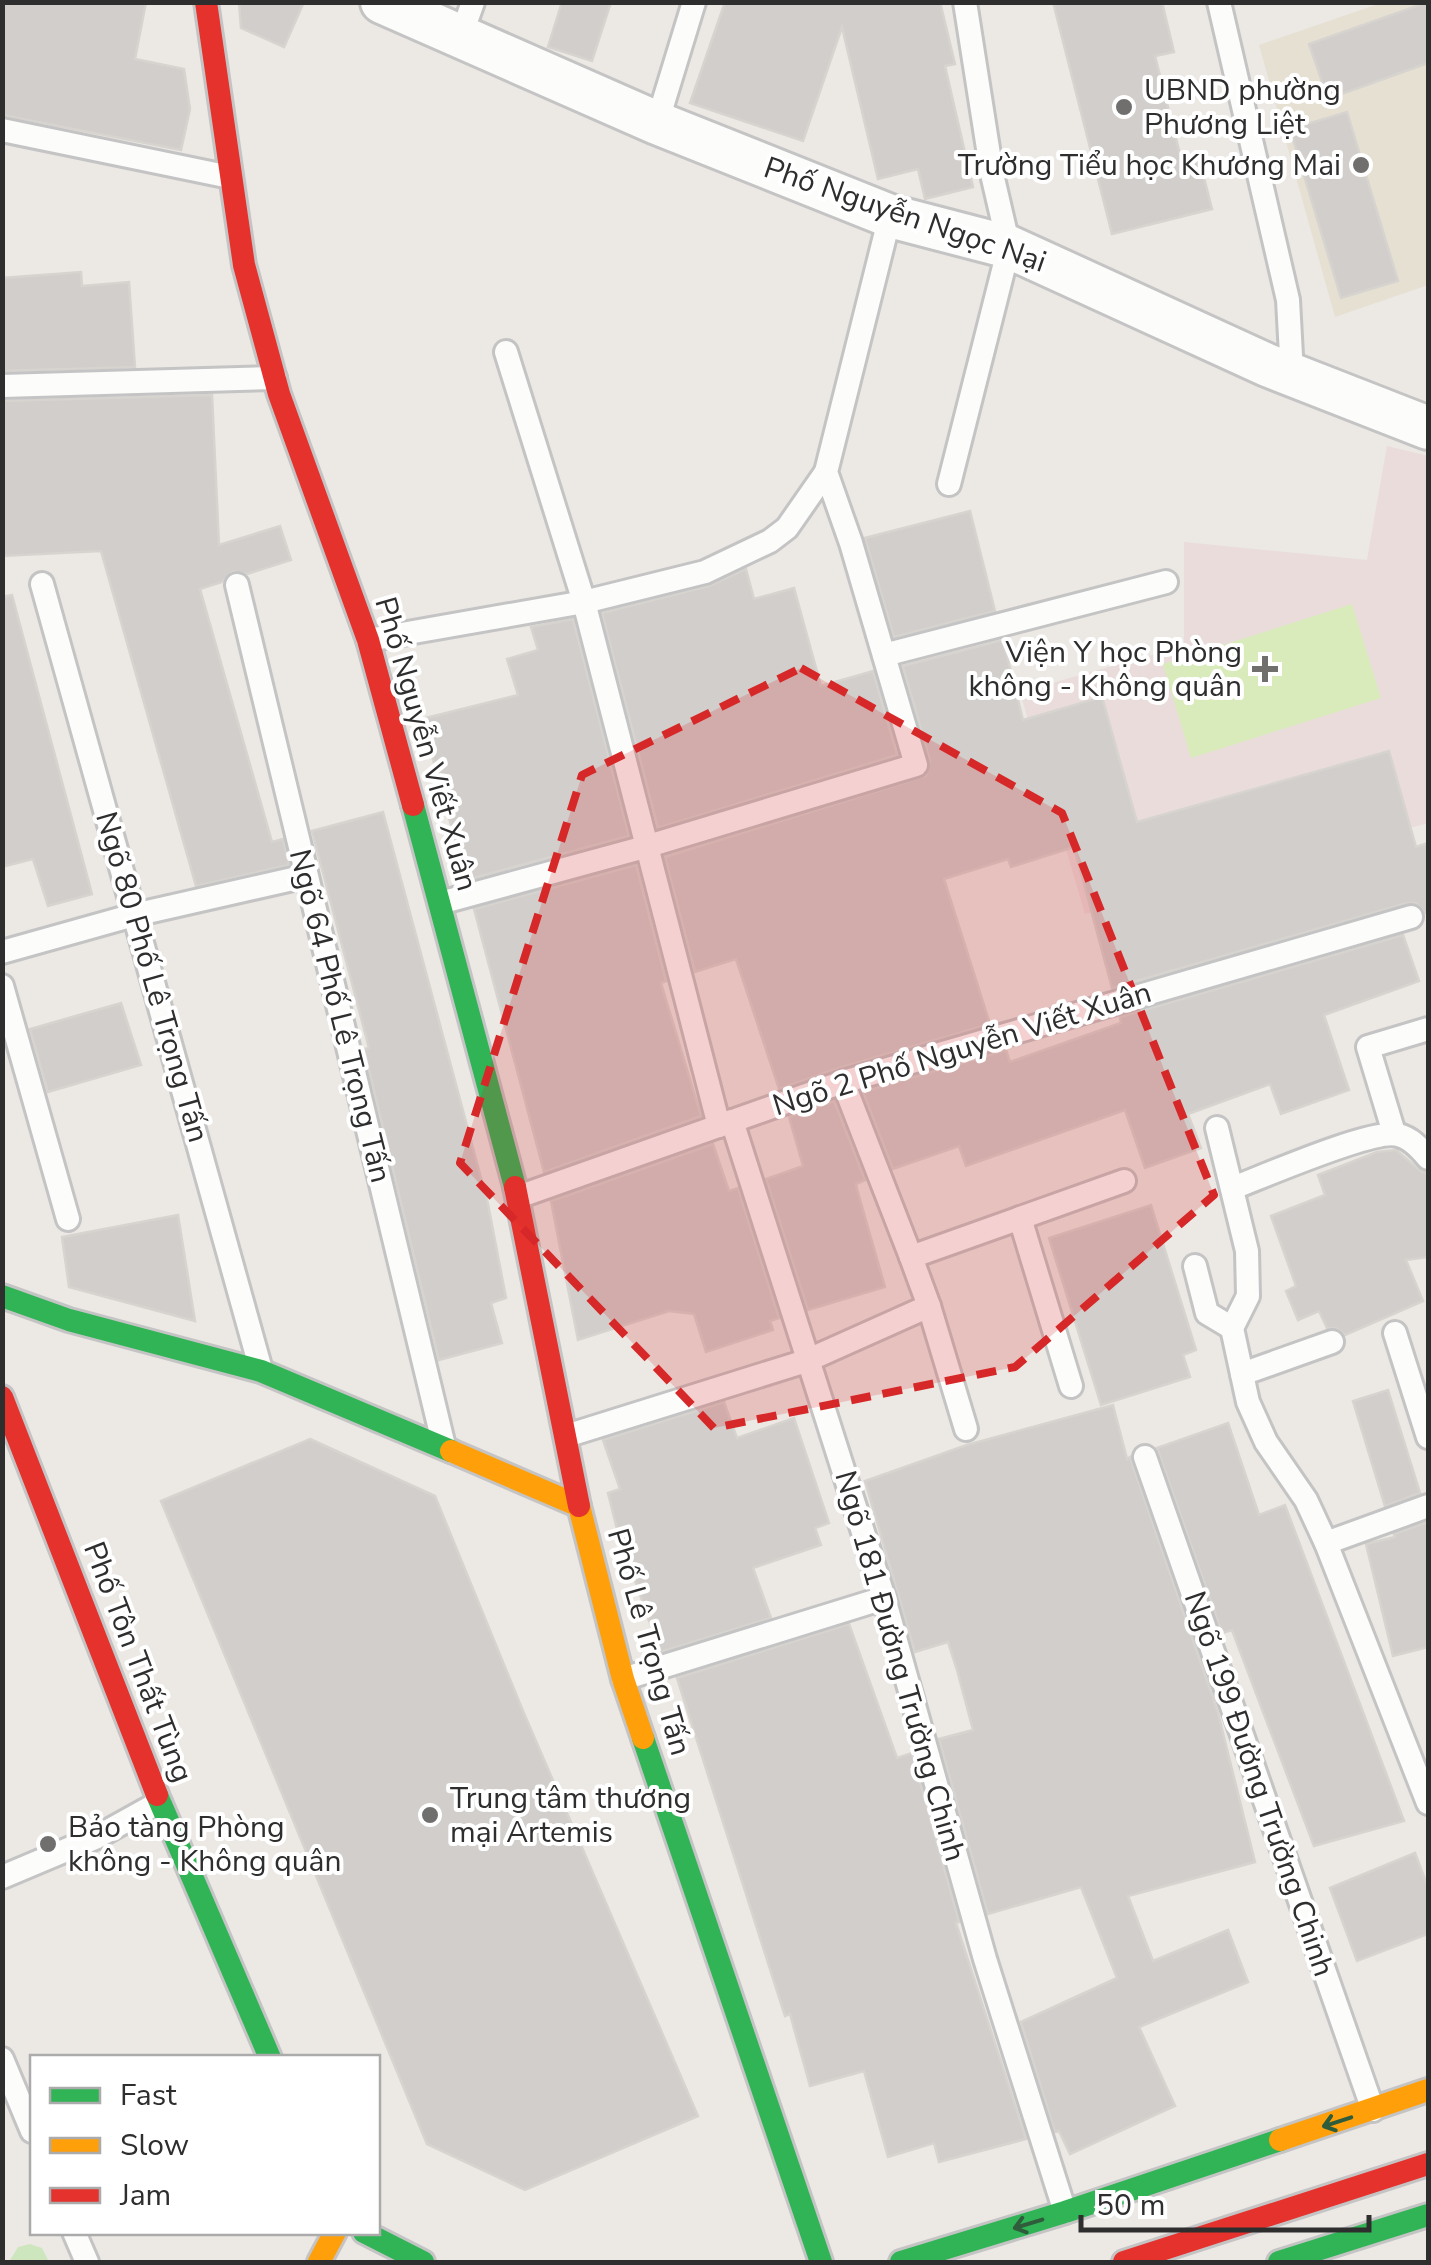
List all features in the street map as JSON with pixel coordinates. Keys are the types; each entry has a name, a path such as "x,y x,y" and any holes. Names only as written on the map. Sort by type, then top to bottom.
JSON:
{"main road":[{"name":"Phố Nguyễn Viết Xuân","path":"206,2 244,265 274,378 368,640 440,904 518,1197 579,1506"},
{"name":"Phố Lê Trọng Tấn","path":"2,1296 69,1320 261,1371 579,1506 623,1679 822,2262"},
{"name":"Phố Tôn Thất Tùng","path":"2,1397 160,1802 269,2055"},
{"path":"901,2262 1065,2212 1428,2090"},
{"path":"1124,2262 1428,2164"},
{"path":"1279,2262 1428,2215"},
{"path":"320,2262 349,2236 423,2262"}],"street":[{"name":"Phố Nguyễn Ngọc Nại","path":"382,2 467,19 658,124 890,216 1009,246 1292,374 1428,428"}],"lane":[{"path":"658,124 694,2"},
{"path":"949,484 1009,246 992,174 965,2"},
{"path":"1219,2 1288,300 1292,374"},
{"path":"2,130 230,178"},
{"path":"368,640 584,602 705,572 770,541 787,528 826,472 890,216"},
{"name":"Ngõ 181 Đường Trường Chinh","path":"506,352 584,602 645,847 726,1123 884,1598 985,1959 1065,2212"},
{"path":"2,386 274,378"},
{"path":"440,904 916,765 826,472"},
{"path":"884,655 1166,582"},
{"name":"Ngõ 80 Phố Lê Trọng Tấn","path":"42,584 261,1371"},
{"name":"Ngõ 64 Phố Lê Trọng Tấn","path":"237,585 445,1448"},
{"path":"2,952 134,915 306,876"},
{"name":"Ngõ 2 Phố Nguyễn Viết Xuân","path":"518,1197 843,1082 1411,917"},
{"path":"2,986 68,1218"},
{"path":"1394,1133 1368,1047 1428,1029"},
{"path":"843,1082 929,1306 966,1429"},
{"path":"1217,1128 1248,1251 1248,1296 1232,1328 1248,1402 1266,1442 1293,1477 1326,1543 1428,1803"},
{"path":"1233,1188 1364,1140 1394,1133 1416,1144 1428,1158"},
{"path":"911,1257 1124,1181"},
{"path":"1020,1218 1071,1386"},
{"path":"1195,1266 1207,1313 1232,1328"},
{"path":"566,1436 806,1361 929,1306"},
{"path":"1395,1333 1428,1437"},
{"path":"1242,1374 1332,1342"},
{"name":"Ngõ 199 Đường Trường Chinh","path":"1145,1457 1373,2110"},
{"path":"1326,1543 1428,1506"},
{"path":"623,1679 884,1598"},
{"path":"2,1877 97,1837 160,1802"},
{"path":"2,2059 30,2127"},
{"path":"75,2235 87,2262"}],"highlighted area":[{"path":"801,668 1062,813 1214,1195 1015,1367 714,1428 460,1163 582,775"}],"shaded area":[{"name":"Trường Tiểu học Khương Mai","path":"1381,3 1428,3 1428,285 1335,317 1259,45"},
{"name":"Viện Y học Phòng không - Không quân","path":"1387,446 1428,456 1428,823 1085,914 1020,692 1184,646 1184,542 1367,560"}],"green space":[{"path":"1352,604 1381,698 1191,758 1163,664"},
{"path":"30,2244 42,2248 49,2262 9,2262 18,2247"}],"building":[{"path":"2,2 146,2 135,59 184,69 190,109 181,150 2,115"},
{"path":"239,2 304,2 284,47 241,28"},
{"path":"562,2 611,2 592,61 548,47"},
{"path":"725,2 940,2 955,64 945,66 973,187 925,199 918,169 878,179 842,27 803,141 690,103"},
{"name":"UBND phường Phương Liệt","path":"1053,2 1162,2 1174,52 1155,56 1182,162 1199,158 1212,209 1112,234"},
{"path":"1428,2 1428,63 1328,99 1309,44"},
{"path":"1347,112 1398,281 1341,298 1290,129"},
{"path":"81,272 82,286 129,282 135,367 2,371 2,278"},
{"path":"212,395 219,545 280,526 291,560 247,574 233,571 222,582 200,589 272,842 283,839 289,865 196,886 101,551 2,556 2,401"},
{"path":"970,511 995,611 894,637 865,538"},
{"path":"746,569 754,599 794,588 821,686 873,671 897,755 658,828 602,613 709,586"},
{"path":"12,595 92,894 48,906 33,859 2,867 2,597"},
{"path":"573,619 629,836 466,880 422,719 518,695 507,659 538,650 531,627"},
{"path":"1003,640 1023,720 1102,697 1137,822 1389,751 1416,847 1428,843 1428,912 1416,903 1407,903 1112,988 1074,847 1011,867 1008,859 944,879 990,1024 779,1089 736,959 695,972 665,857 926,776 930,761 903,666"},
{"path":"383,812 488,1204 506,1298 491,1303 502,1343 439,1360 364,1049 369,1048 312,831"},
{"path":"636,865 666,981 661,983 701,1116 544,1172 474,909"},
{"path":"1403,935 1419,981 1324,1015 1349,1090 1281,1114 1270,1084 1188,1114 1201,1148 1145,1168 1125,1110 966,1166 959,1146 893,1169 863,1092 1006,1050 1010,1062 1121,1023 1120,1017"},
{"path":"121,1003 141,1065 48,1092 30,1029"},
{"path":"834,1101 865,1180 856,1184 885,1287 808,1310 766,1179 803,1166 789,1117"},
{"path":"713,1144 729,1191 738,1188 779,1318 770,1321 773,1330 706,1352 694,1314 669,1311 578,1340 551,1201"},
{"path":"1396,1150 1428,1173 1428,1257 1406,1260 1423,1301 1345,1335 1336,1328 1327,1328 1319,1311 1298,1320 1286,1291 1296,1286 1271,1216 1325,1195 1318,1175 1377,1152"},
{"path":"1151,1205 1196,1350 1183,1355 1190,1377 1101,1405 1049,1238"},
{"path":"178,1215 195,1321 69,1287 62,1237"},
{"path":"1388,1390 1420,1493 1385,1506 1353,1401"},
{"path":"724,1402 737,1438 794,1418 829,1523 815,1528 821,1545 753,1568 771,1618 660,1652 617,1529 608,1493 620,1489 603,1440"},
{"path":"1113,1405 1127,1459 1130,1457 1218,1713 1255,1862 1128,1896 1153,1961 1228,1930 1248,1982 1139,2027 1175,2106 1070,2154 1059,2131 1055,2132 1021,2022 1117,1978 1081,1887 988,1914 939,1739 973,1730 957,1670 948,1642 915,1652 865,1481 967,1445"},
{"path":"1228,1423 1259,1515 1285,1505 1404,1821 1314,1846 1232,1630 1222,1633 1157,1448"},
{"name":"Trung tâm thương mại Artemis","path":"310,1439 435,1496 698,2116 525,2190 427,2144 161,1501"},
{"path":"1428,1522 1428,1647 1393,1656 1366,1544 1395,1537 1394,1534"},
{"path":"849,1624 897,1758 912,1753 959,1922 956,1923 1026,2139 939,2162 934,2143 888,2157 864,2071 810,2086 790,2014 785,2016 677,1678"},
{"path":"1415,1853 1428,1887 1428,1934 1357,1961 1330,1888"}],"traffic: fast":[{"path":"413,805 515,1187"},
{"path":"2,1296 69,1320 261,1371 451,1451"},
{"path":"643,1738 821,2262"},
{"path":"157,1795 269,2055"},
{"path":"901,2262 1280,2140"},
{"path":"1279,2262 1428,2215"},
{"path":"370,2235 423,2262"}],"traffic: slow":[{"path":"451,1451 579,1506 623,1679 643,1738"},
{"path":"1280,2140 1428,2090"},
{"path":"319,2262 333,2235"}],"traffic: jam":[{"path":"206,2 244,265 279,394 368,640 413,805"},
{"path":"515,1187 579,1506"},
{"path":"2,1397 157,1795"},
{"path":"1124,2262 1428,2164"}],"place":[{"name":"UBND phường Phương Liệt","path":"1124,107"},
{"name":"Trường Tiểu học Khương Mai","path":"1361,165"},
{"name":"Viện Y học Phòng không - Không quân","path":"1265,669"},
{"name":"Trung tâm thương mại Artemis","path":"430,1815"},
{"name":"Bảo tàng Phòng không - Không quân","path":"48,1844"}]}
